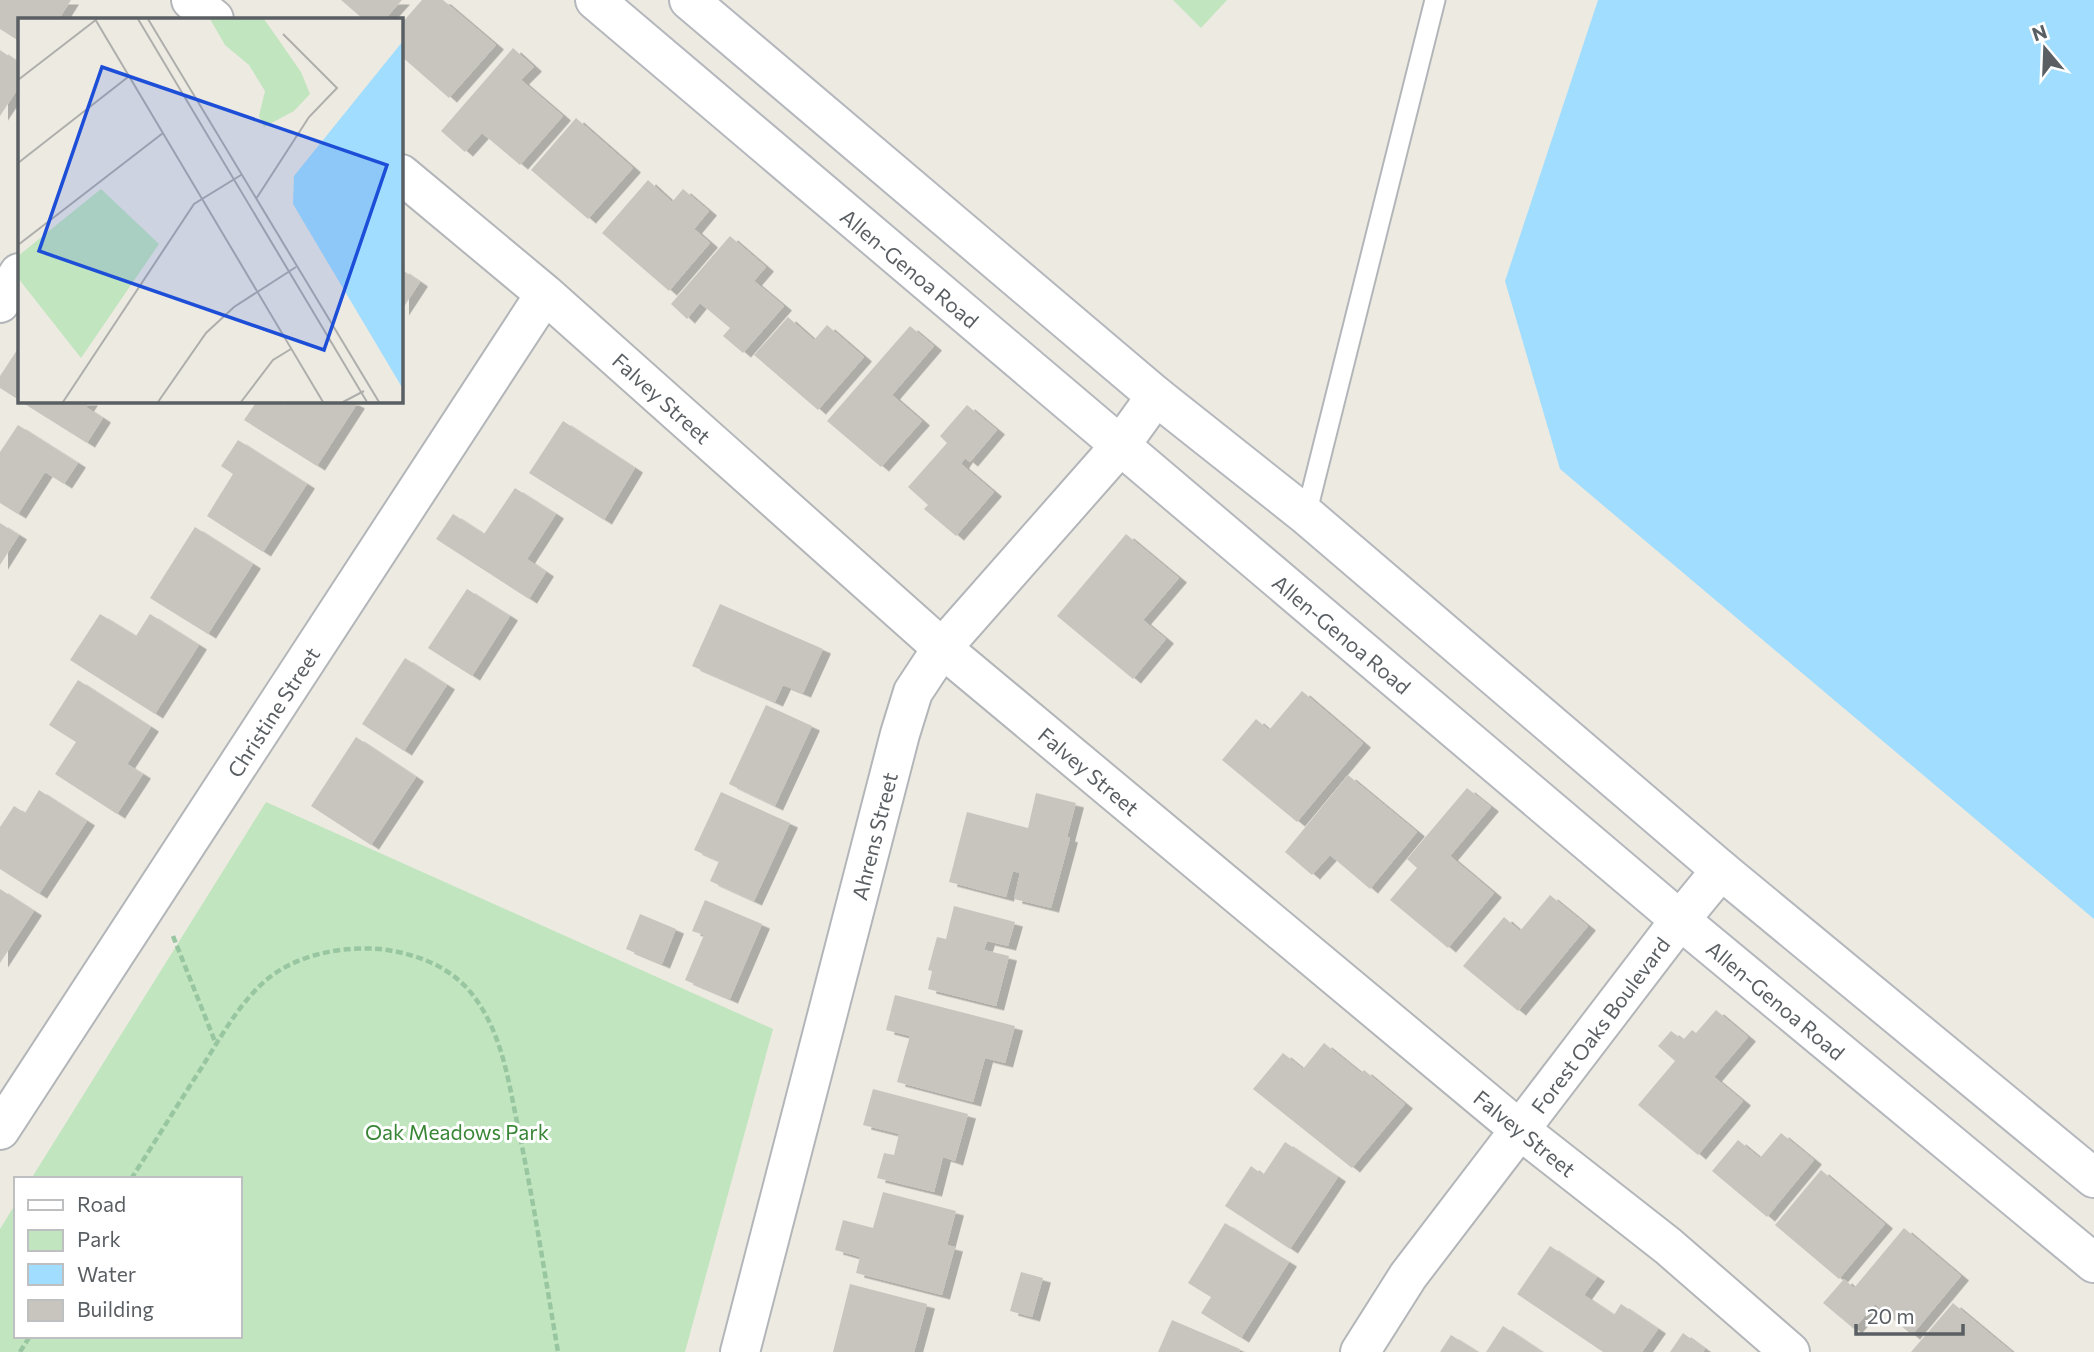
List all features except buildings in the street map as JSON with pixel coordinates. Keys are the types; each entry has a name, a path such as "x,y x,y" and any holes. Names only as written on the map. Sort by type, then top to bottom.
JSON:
{"street":[{"name":"Allen-Genoa Road","path":"595,0 1680,920 2094,1263"},
{"path":"689,0 1156,396 1306,515 1721,870 2094,1178"},
{"name":"Falvey Street","path":"402,175 545,294 942,648 1520,1130 1668,1246 1790,1352"},
{"path":"0,303 18,275"},
{"name":"Christine Street","path":"0,1130 545,294"},
{"name":"Ahrens Street","path":"740,1352 913,692 942,648 1120,446 1156,396"},
{"name":"Forest Oaks Boulevard","path":"1360,1352 1408,1276 1721,870"}],"lane":[{"path":"1306,515 1435,0"}],"path":[{"path":"173,936 216,1045"},
{"path":"132,1177 216,1045 248,999 265,981 290,964 323,953 360,947 397,951 427,959 452,975 474,995 489,1019 502,1054 523,1150 558,1352"}],"green space":[{"path":"1173,0 1227,0 1201,28"},
{"name":"Oak Meadows Park","path":"266,802 773,1029 685,1352 0,1352 0,1229 14,1206 14,1338 242,1338 242,1177 32,1177"}],"water":[{"path":"1598,0 2094,0 2094,919 1560,469 1505,281"}]}
